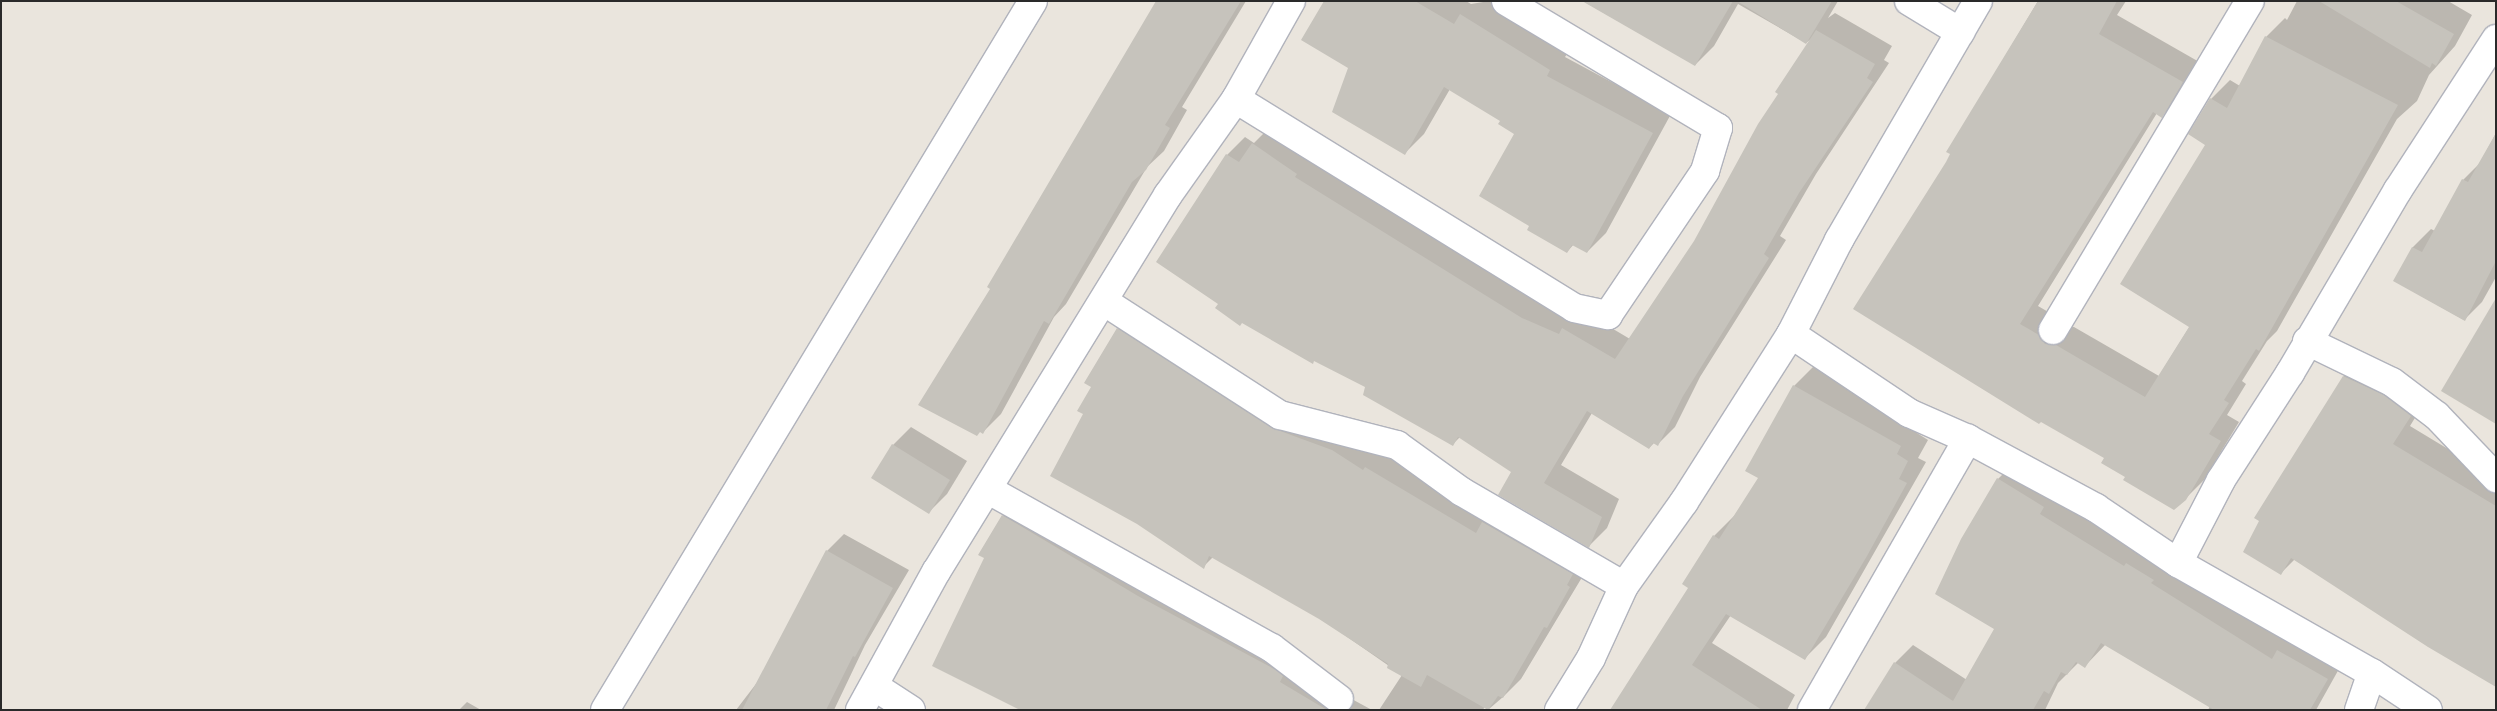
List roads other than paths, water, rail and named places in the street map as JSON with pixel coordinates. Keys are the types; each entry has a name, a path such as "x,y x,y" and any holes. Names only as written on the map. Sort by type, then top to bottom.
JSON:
{"street":[{"path":"606,710 1033,1"},
{"path":"860,710 936,572 1105,302 1168,195 1236,99 1291,1"},
{"path":"1236,99 1574,308 1608,315 1705,171 1718,128 1506,1"},
{"path":"1909,1 1960,32"},
{"path":"1558,710 1591,658 1624,586 1684,502 1791,334 1839,240 1978,1"},
{"path":"2053,330 2250,1"},
{"path":"2178,563 2221,480 2398,190 2496,40"},
{"path":"1105,302 1280,415 1397,445 1462,492 1624,586"},
{"path":"1791,334 1909,413 1968,439 2096,508 2178,563 2372,673 2428,710"},
{"path":"2307,341 2392,382 2437,416 2496,478"},
{"path":"1812,710 1968,439"},
{"path":"989,490 1272,648 1338,699"},
{"path":"2359,710 2372,673"},
{"path":"874,686 912,710"}]}
